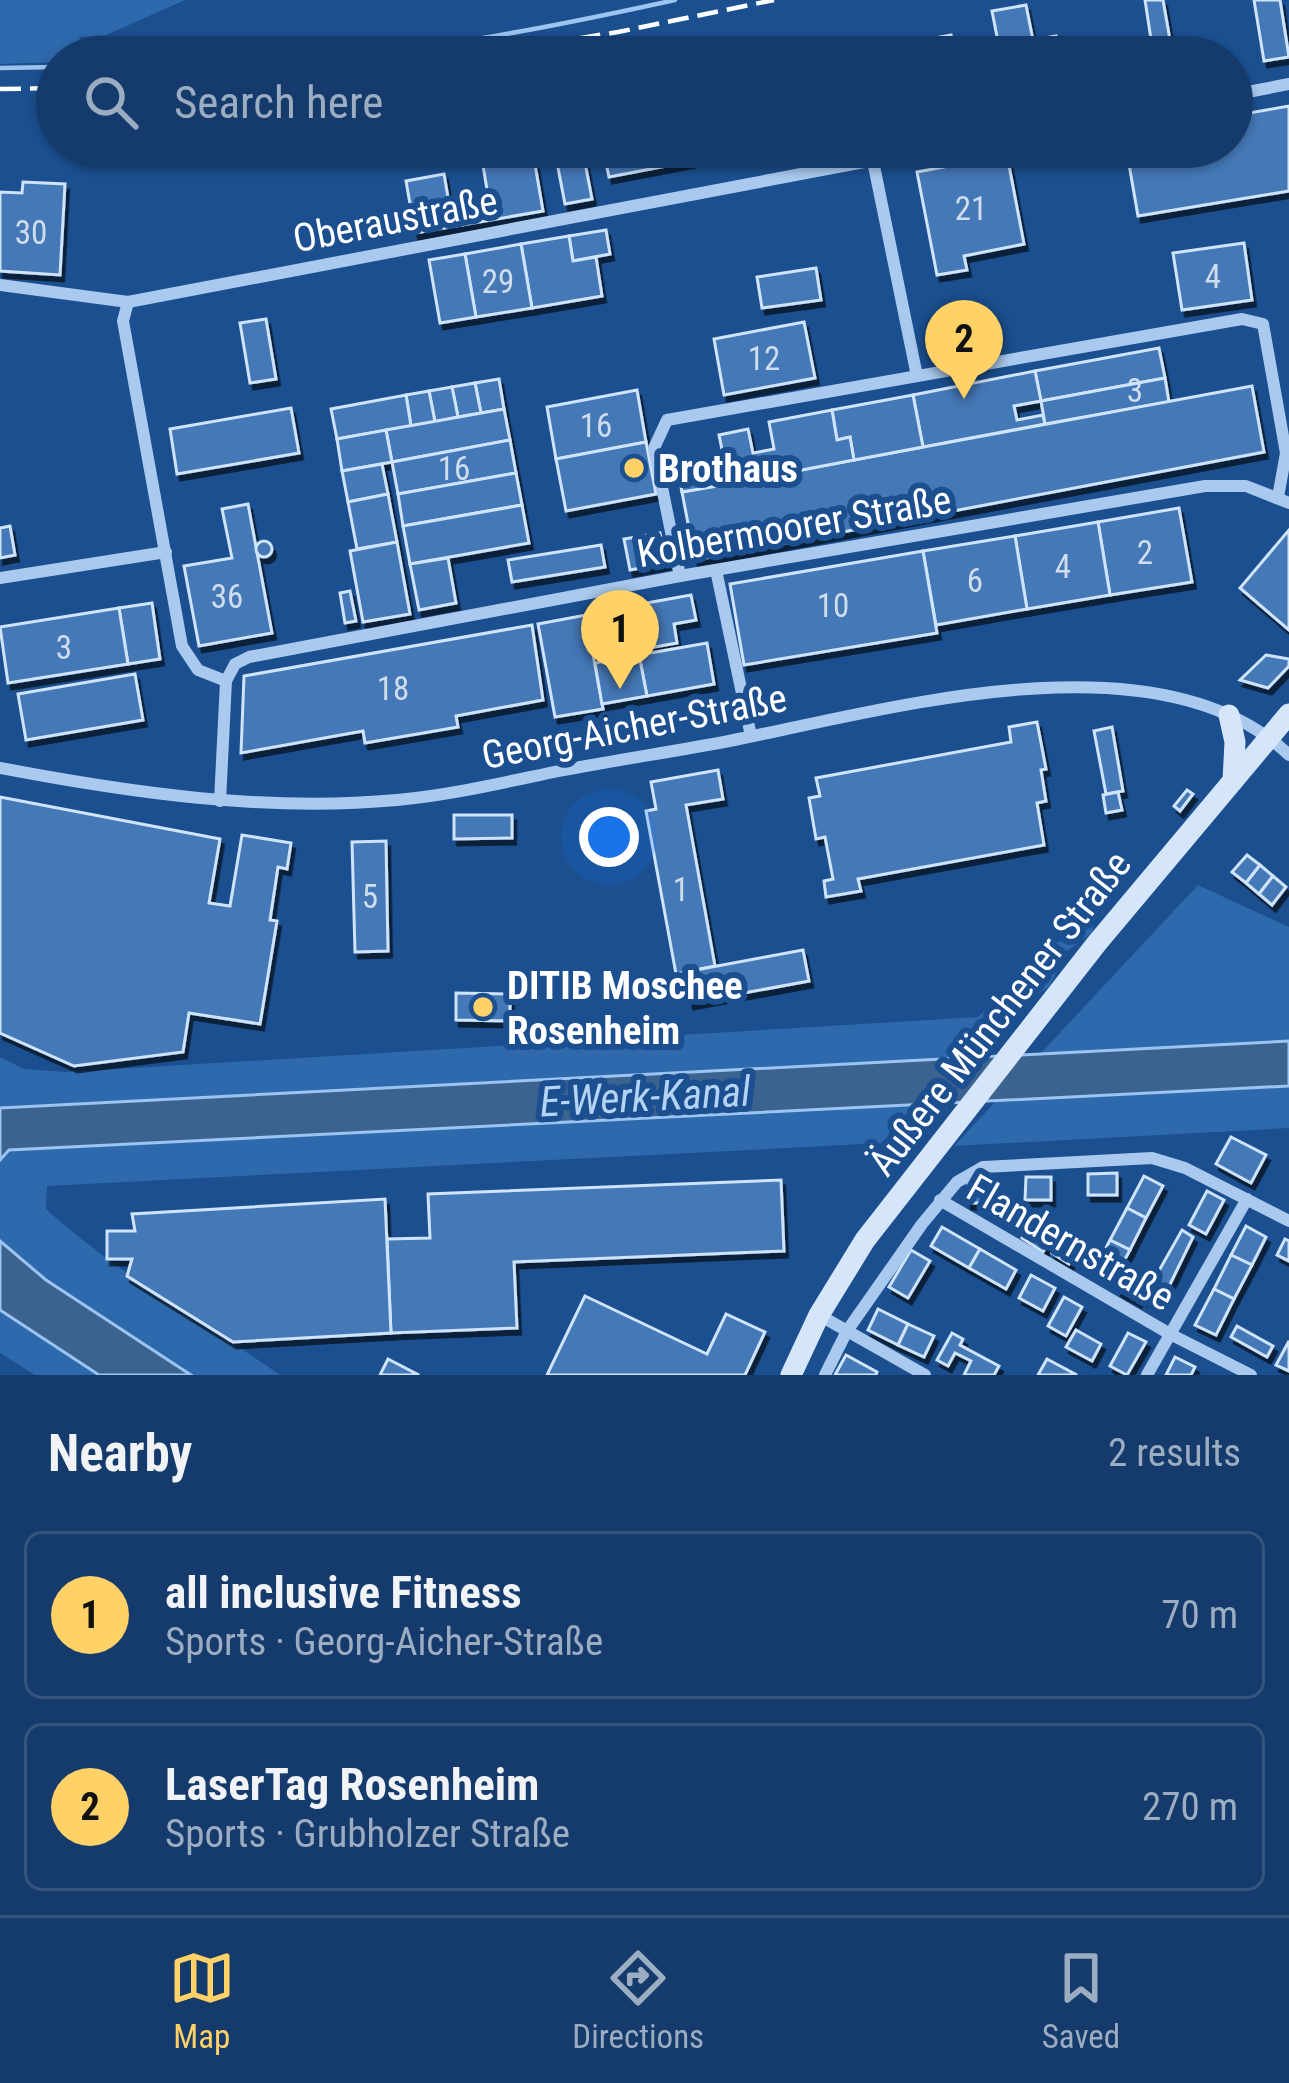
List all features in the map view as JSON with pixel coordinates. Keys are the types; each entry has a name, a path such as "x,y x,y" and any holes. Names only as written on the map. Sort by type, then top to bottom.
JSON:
{"main road":[{"name":"Äußere Münchener Straße","path":"791,1375 819,1315 865,1240 1138,892 1289,714"},
{"path":"1228,715 1235,742 1233,782"}],"street":[{"path":"1253,90 1289,84"},
{"name":"Oberaustraße","path":"0,285 128,302 836,168"},
{"path":"874,168 917,376"},
{"path":"128,302 124,321 187,659 198,670 226,681 220,801"},
{"path":"680,576 654,448 667,420 1242,319 1263,324 1286,453 1284,500"},
{"name":"Kolbermoorer Straße","path":"226,681 236,664 249,657 716,569 1204,486 1246,486 1284,500"},
{"path":"0,578 166,552"},
{"path":"716,569 752,736"},
{"name":"Georg-Aicher-Straße","path":"0,768 122,791 220,801 398,800 948,697 1070,687 1185,699 1253,724 1289,755"},
{"path":"940,1201 956,1182 983,1167 1152,1158 1185,1168 1289,1221"},
{"path":"1147,1375 1247,1198"},
{"name":"Flandernstraße","path":"825,1375 847,1331 940,1201 1170,1334 1251,1375"},
{"path":"819,1315 925,1375"}],"shaded area":[{"path":"0,0 185,0 106,35 36,36 36,63 0,64"},
{"path":"1198,885 1289,927 1289,1128 954,1146"},
{"path":"1090,916 1092,933 1067,951 1049,987 1020,1005 1015,1014 1022,1014 922,1141 47,1186 46,1209 73,1233 280,1375 35,1375 0,1353 0,1057 24,1069 66,1072 978,1017 1050,943 1070,940"}],"water":[{"name":"E-Werk-Kanal","path":"1289,1041 1289,1086 9,1150 0,1160 0,1108"},
{"path":"0,1241 46,1280 191,1375 99,1375 0,1310"}],"building":[{"path":"1145,0 1163,0 1169,36 1150,36"},
{"path":"1254,0 1280,0 1289,57 1264,61"},
{"path":"1026,5 1032,36 997,36 992,11"},
{"path":"1289,106 1289,191 1138,216 1130,168 1253,168 1253,112"},
{"path":"483,168 536,168 543,211 415,233 406,181 444,174 450,209 489,202"},
{"path":"558,168 586,168 592,199 565,204"},
{"path":"607,168 656,168 609,177"},
{"path":"1009,168 1024,244 964,256 967,270 937,275 917,172"},
{"path":"23,182 65,184 60,275 0,271 0,192 22,193"},
{"path":"606,230 610,254 573,261 569,236"},
{"path":"569,236 573,261 596,257 602,296 532,308 521,244"},
{"path":"1244,243 1252,300 1182,310 1173,253"},
{"path":"521,244 532,308 476,317 465,254"},
{"path":"465,254 476,317 440,323 429,260"},
{"path":"816,268 821,300 762,308 757,277"},
{"path":"266,319 276,379 250,383 240,323"},
{"path":"804,322 815,378 724,395 714,339"},
{"path":"1159,348 1165,378 1041,401 1035,371"},
{"path":"1035,371 1041,401 1014,406 1017,420 1043,415 1045,424 923,447 913,395"},
{"path":"1165,378 1169,402 1045,424 1041,401"},
{"path":"499,379 504,409 481,413 475,383"},
{"path":"475,383 481,413 458,417 452,387"},
{"path":"1252,386 1264,452 695,560 682,492"},
{"path":"452,387 458,417 435,422 429,391"},
{"path":"637,390 646,442 556,459 547,407"},
{"path":"429,391 435,422 411,426 406,395"},
{"path":"406,395 411,426 337,439 331,409"},
{"path":"913,395 923,447 854,460 850,437 837,440 832,410"},
{"path":"291,408 299,453 177,474 170,429"},
{"path":"504,409 510,440 392,462 386,430"},
{"path":"832,410 837,440 850,437 854,460 729,484 719,435 748,429 753,453 774,449 769,422"},
{"path":"386,430 392,462 342,471 337,439"},
{"path":"510,440 516,473 398,494 392,462"},
{"path":"646,442 656,494 566,511 556,459"},
{"path":"724,458 729,484 682,492 677,467"},
{"path":"382,464 388,494 348,502 342,471"},
{"path":"516,473 522,505 403,526 398,494"},
{"path":"388,494 397,542 357,549 348,502"},
{"path":"248,504 272,633 199,646 184,566 232,558 222,509"},
{"path":"522,505 529,543 410,564 403,526"},
{"path":"1179,508 1192,582 1110,595 1098,522"},
{"path":"1098,522 1110,595 1027,609 1015,536"},
{"path":"10,526 15,555 0,558 0,528"},
{"path":"1289,530 1289,630 1240,588"},
{"path":"660,533 667,563 630,570 624,539"},
{"path":"1015,536 1027,609 936,625 923,551"},
{"path":"264,541 272,549 264,557 256,549"},
{"path":"397,542 410,614 363,622 350,551"},
{"path":"601,545 605,567 512,582 508,560"},
{"path":"923,551 937,633 744,665 730,584"},
{"path":"448,558 456,603 419,610 410,564"},
{"path":"350,591 356,621 345,623 340,593"},
{"path":"691,595 696,620 674,624 677,643 649,648 641,604"},
{"path":"152,603 160,659 128,664 119,608"},
{"path":"119,608 128,664 8,683 0,627"},
{"path":"597,613 601,636 590,638 603,709 555,717 538,624"},
{"path":"532,625 543,700 456,716 458,727 365,743 363,731 241,753 244,676"},
{"path":"707,643 714,684 647,696 639,655"},
{"path":"639,655 647,696 602,704 595,663"},
{"path":"1266,655 1289,659 1289,666 1268,688 1240,680"},
{"path":"135,674 143,720 26,740 18,694"},
{"path":"1037,722 1046,769 1041,770 1046,801 1037,803 1044,845 858,879 861,891 826,897 824,881 833,879 825,837 816,839 809,798 820,796 816,778 1011,742 1009,727"},
{"path":"1112,727 1123,791 1106,794 1094,731"},
{"path":"718,770 723,799 686,805 715,966 676,974 646,811 656,809 651,782"},
{"path":"1187,790 1193,794 1180,811 1174,806"},
{"path":"1118,792 1122,810 1106,813 1103,795"},
{"path":"0,797 220,839 209,903 230,906 242,835 291,843 287,869 278,867 270,920 277,921 260,1024 189,1013 183,1052 74,1066 0,1033"},
{"path":"454,815 512,815 512,838 454,839"},
{"path":"386,841 388,951 355,952 352,842"},
{"path":"1247,855 1260,865 1246,883 1232,872"},
{"path":"1260,865 1273,876 1259,894 1246,883"},
{"path":"1273,876 1286,887 1272,905 1259,894"},
{"path":"803,950 809,981 690,1003 685,972"},
{"name":"DITIB Moschee Rosenheim","path":"456,993 510,994 510,1021 456,1020"},
{"path":"1231,1137 1266,1155 1251,1183 1216,1164"},
{"path":"1117,1173 1117,1195 1088,1195 1088,1174"},
{"path":"1144,1176 1163,1186 1146,1218 1127,1208"},
{"path":"1026,1177 1051,1177 1051,1200 1025,1200"},
{"path":"781,1180 784,1251 514,1262 517,1328 391,1333 387,1239 430,1238 428,1194"},
{"path":"968,1181 994,1181 994,1203 968,1203"},
{"path":"1207,1191 1224,1200 1206,1234 1189,1225"},
{"path":"385,1199 391,1333 233,1342 127,1276 132,1259 107,1259 107,1231 135,1231 132,1214"},
{"path":"1127,1208 1146,1218 1130,1250 1110,1240"},
{"path":"1034,1220 1055,1233 1043,1252 1022,1238"},
{"path":"1246,1226 1266,1237 1252,1265 1231,1255"},
{"path":"942,1227 980,1249 969,1268 931,1246"},
{"path":"1182,1230 1193,1237 1159,1307 1143,1299"},
{"path":"1066,1232 1083,1242 1069,1264 1052,1253"},
{"path":"1285,1239 1289,1241 1289,1261 1277,1255"},
{"path":"1110,1240 1130,1250 1113,1281 1094,1271"},
{"path":"980,1249 1016,1270 1006,1289 969,1268"},
{"path":"911,1250 930,1261 908,1298 889,1287"},
{"path":"1231,1255 1252,1265 1234,1299 1214,1289"},
{"path":"1031,1275 1055,1288 1043,1311 1019,1298"},
{"path":"1122,1282 1142,1292 1138,1301 1118,1290"},
{"path":"1214,1289 1234,1299 1216,1335 1195,1325"},
{"path":"585,1296 707,1354 726,1314 765,1332 745,1375 547,1375"},
{"path":"1064,1297 1082,1307 1066,1336 1048,1326"},
{"path":"878,1309 908,1324 898,1345 868,1330"},
{"path":"908,1324 934,1336 924,1357 898,1345"},
{"path":"1237,1326 1273,1346 1267,1357 1231,1337"},
{"path":"1076,1330 1101,1344 1092,1361 1066,1347"},
{"path":"952,1333 963,1339 960,1345 999,1366 994,1375 964,1375 971,1361 955,1353 948,1366 937,1360"},
{"path":"1128,1333 1146,1342 1127,1375 1110,1366"},
{"path":"1289,1341 1289,1371 1276,1365"},
{"path":"846,1355 877,1372 876,1375 835,1375"},
{"path":"1175,1357 1195,1367 1191,1375 1166,1375"},
{"path":"388,1359 419,1375 380,1375"},
{"path":"1047,1359 1077,1375 1038,1375"}],"waterway":[{"path":"494,36 675,0"},
{"path":"0,68 36,67"}],"railway":[{"path":"593,36 774,0"},
{"path":"0,89 36,88"}],"place":[{"name":"LaserTag Rosenheim","path":"964,399"},
{"name":"Brothaus","path":"634,468"},
{"name":"all inclusive Fitness","path":"620,689"},
{"name":"DITIB Moschee Rosenheim","path":"483,1007"}]}
